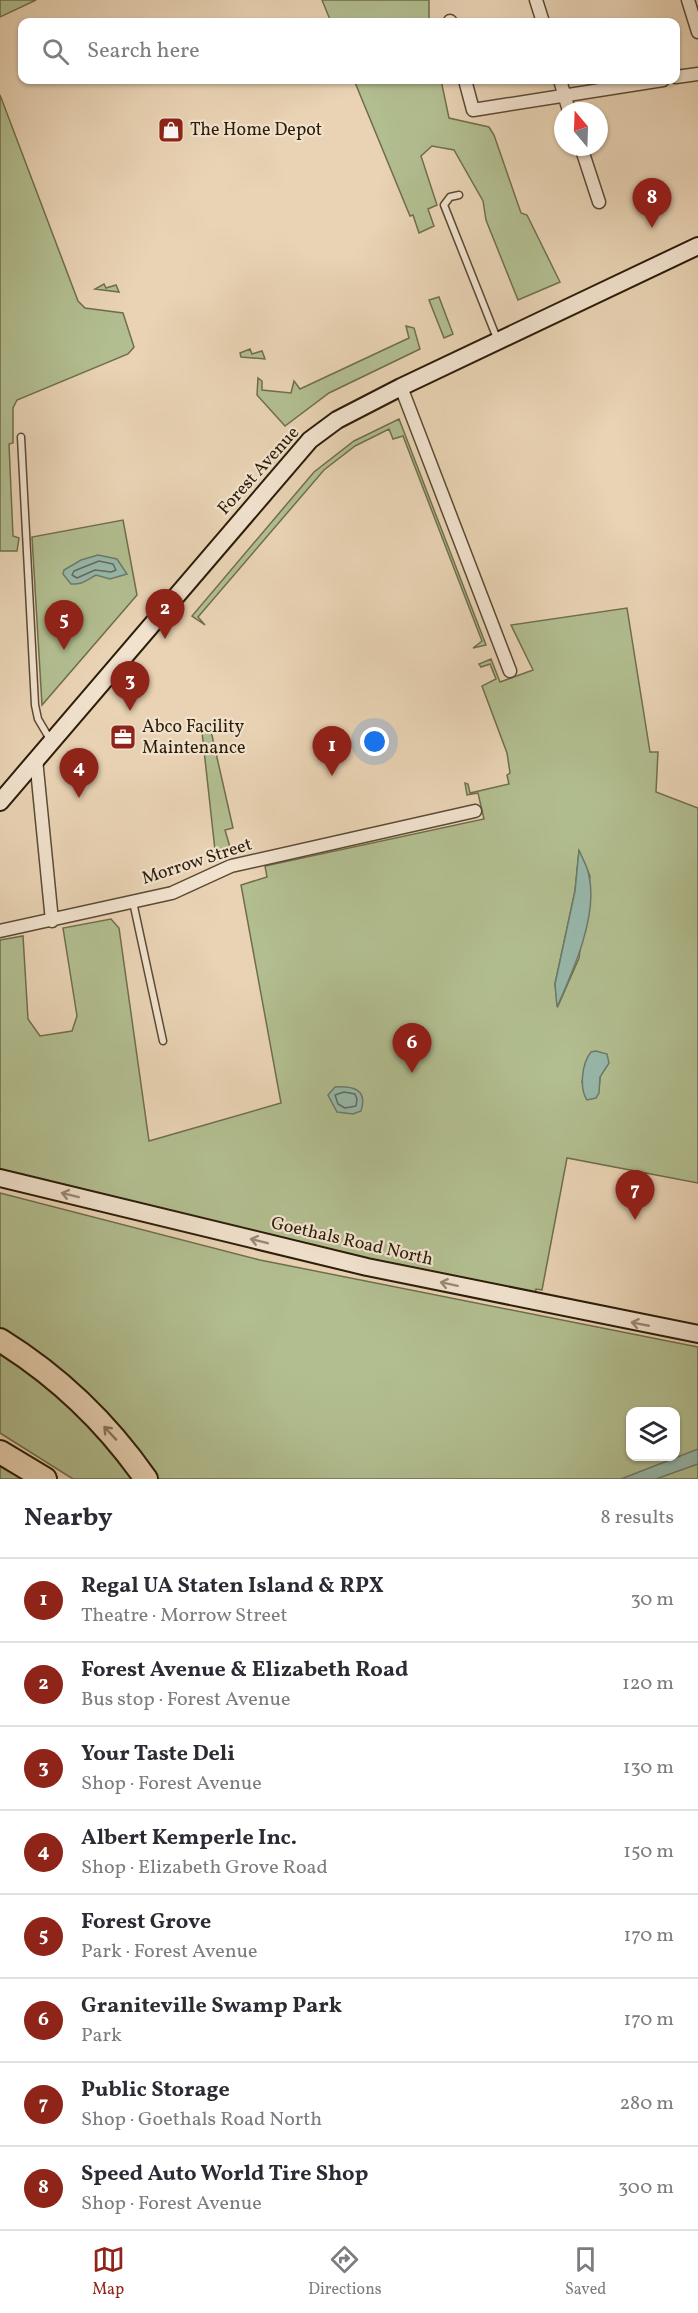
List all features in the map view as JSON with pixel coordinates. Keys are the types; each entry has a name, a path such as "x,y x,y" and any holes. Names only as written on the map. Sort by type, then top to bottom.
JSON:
{"highway":[{"path":"0,1340 39,1366 75,1396 122,1446 146,1479"},
{"path":"0,1452 45,1479"}],"main road":[{"name":"Forest Avenue","path":"0,802 304,446 337,420 401,387 698,246"},
{"name":"Goethals Road North","path":"0,1178 368,1267 698,1334"}],"street":[{"path":"536,0 542,18"},
{"path":"688,0 698,32"},
{"path":"680,77 698,74"},
{"path":"466,84 473,110 637,84"},
{"path":"561,84 566,102"},
{"path":"584,156 599,202"},
{"path":"401,387 510,671"},
{"path":"36,759 52,921"},
{"name":"Morrow Street","path":"0,931 172,893 231,866 475,811"}],"lane":[{"path":"459,195 450,196 444,205 498,341"},
{"path":"21,437 35,705 38,719 51,742"},
{"path":"133,902 163,1041"}],"green space":[{"path":"0,0 36,0 0,17"},
{"path":"322,0 429,0 429,18 329,18"},
{"path":"356,84 442,84 449,118 489,127 494,135 521,213 527,215 560,282 518,300 486,220 483,201 454,150 432,146 421,156 437,205 428,209 434,226 419,233 413,215 410,216"},
{"path":"0,95 78,301 85,308 123,313 134,347 128,354 17,400 13,408 13,443 9,444 13,536 19,538 17,551 0,551"},
{"path":"104,284 106,288 116,285 119,292 95,289"},
{"path":"439,297 453,334 444,338 429,300"},
{"path":"406,326 414,328 420,349 329,393 285,426 257,395 258,378 262,381 262,390 291,393 294,381 300,389 409,338"},
{"path":"250,349 252,354 262,351 265,359 241,357 240,353"},
{"path":"399,419 486,645 473,648 482,641 403,436 393,439 389,429 355,446 324,470 198,617 205,625 192,616 314,472 354,441"},
{"path":"123,520 137,595 42,705 32,537"},
{"path":"627,608 650,752 658,752 656,792 698,808 698,1183 567,1158 542,1290 536,1289 535,1296 335,1253 0,1172 0,940 23,936 28,1019 40,1036 72,1031 77,1016 63,928 111,919 119,928 149,1141 281,1103 241,885 267,877 265,866 484,819 478,793 467,795 465,783 468,784 470,793 509,784 507,775 510,773 507,753 482,686 496,679 490,664 481,667 479,664 491,659 500,682 533,670 511,625","holes":["579,851 590,876 579,958 558,1006 555,984 575,891","584,1076 600,1077 599,1089 582,1082"]},
{"path":"211,731 233,828 225,830 230,847 215,850 202,732"},
{"path":"0,1193 260,1260 698,1347 698,1479 159,1479 79,1385 0,1329"},
{"path":"0,1347 64,1394 138,1479 73,1479 0,1433"},
{"path":"0,1463 27,1479 0,1479"}],"water":[{"path":"98,555 117,559 127,574 110,579 96,575 84,582 71,584 63,574 64,570 81,560"},
{"path":"579,850 588,873 591,892 590,908 582,943 557,1007 555,984 575,891"},
{"path":"591,1052 607,1054 609,1063 600,1077 599,1093 596,1098 587,1100 582,1082 584,1069"},
{"path":"335,1087 353,1088 361,1093 363,1104 361,1111 353,1114 337,1112 328,1095"},
{"path":"698,1449 698,1464 656,1479 621,1479 667,1461 680,1461 680,1456"}],"place":[{"name":"The Home Depot","path":"171,130"},
{"name":"Speed Auto World Tire Shop","path":"652,228"},
{"name":"Forest Avenue & Elizabeth Road","path":"165,639"},
{"name":"Forest Grove","path":"64,650"},
{"name":"Your Taste Deli","path":"130,711"},
{"name":"Abco Facility Maintenance","path":"123,737"},
{"name":"Regal UA Staten Island & RPX","path":"332,776"},
{"name":"Albert Kemperle Inc.","path":"79,798"},
{"name":"Graniteville Swamp Park","path":"412,1073"},
{"name":"Public Storage","path":"635,1220"}]}
